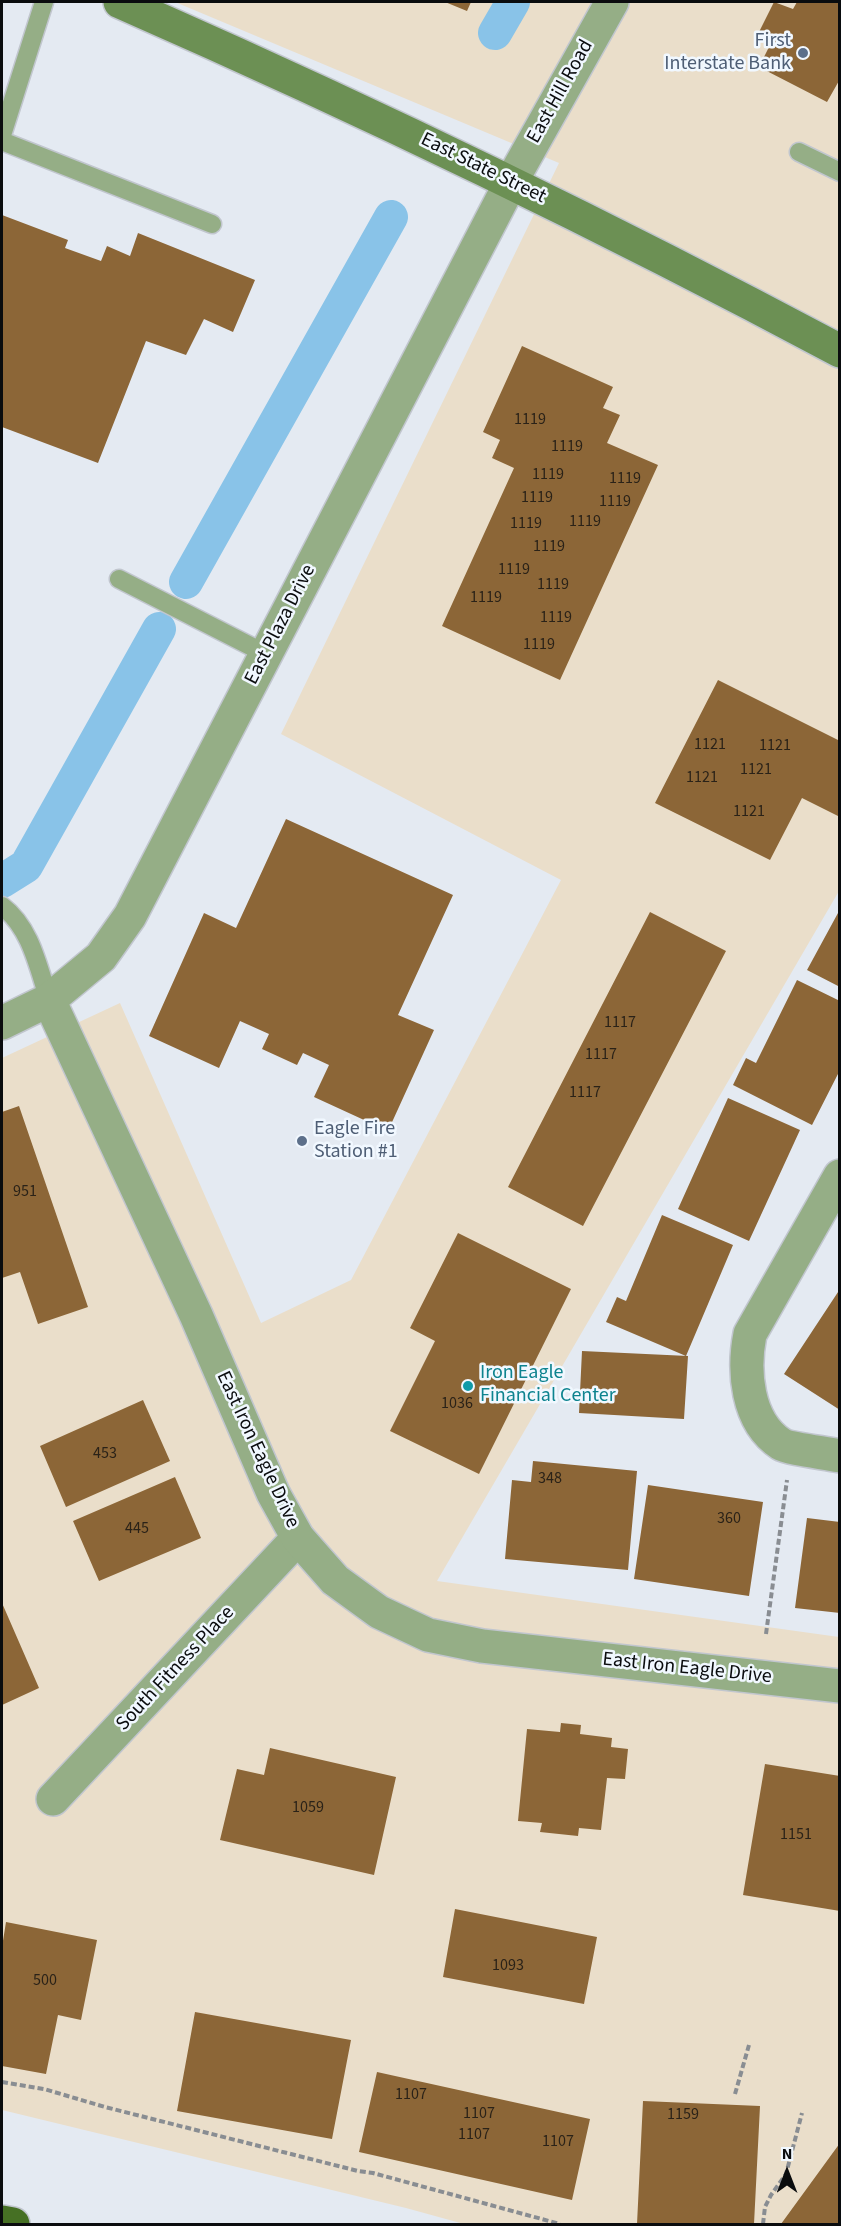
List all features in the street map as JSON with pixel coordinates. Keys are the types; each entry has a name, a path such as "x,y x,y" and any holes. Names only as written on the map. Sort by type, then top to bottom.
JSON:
{"highway":[{"path":"2,2222 13,2224"}],"main road":[{"name":"East State Street","path":"120,2 511,182 840,351"}],"street":[{"name":"East Hill Road","path":"511,182 612,2"},
{"name":"East Plaza Drive","path":"2,1023 50,1000 101,957 130,916 511,182"},
{"name":"East Iron Eagle Drive","path":"50,1000 196,1315 273,1493 298,1538 335,1580 379,1612 428,1635 482,1646 840,1686"},
{"path":"840,1176 750,1334 746,1356 747,1384 756,1411 765,1428 782,1445 840,1456"},
{"name":"South Fitness Place","path":"52,1799 298,1538"}],"lane":[{"path":"2,135 44,2"},
{"path":"2,141 212,224"},
{"path":"799,152 840,172"},
{"path":"119,579 266,654"},
{"path":"2,906 29,938 50,1000"}],"path":[{"path":"765,1634 791,1446"},
{"path":"735,2094 749,2045"},
{"path":"2,2082 44,2090 358,2172 373,2173 560,2224"},
{"path":"763,2224 765,2207 786,2174 802,2113"}],"shaded area":[{"path":"175,2 839,2 839,891 437,1581 839,1637 839,2224 464,2224 2,2110 2,1058 120,1003 261,1323 351,1280 561,880 281,734 559,163"}],"building":[{"path":"445,2 471,2 467,11"},
{"name":"First Interstate Bank","path":"774,2 793,9 797,2 840,2 840,79 827,102 759,67 773,39 759,32"},
{"path":"2,215 68,240 65,248 101,261 107,246 130,256 138,233 255,280 233,332 204,319 186,355 146,341 98,463 2,427"},
{"path":"522,346 613,387 603,408 620,415 607,443 658,465 560,680 442,626 514,468 492,458 500,440 483,432"},
{"path":"718,680 840,741 840,817 802,798 770,860 655,803"},
{"path":"286,819 453,895 398,1015 434,1030 388,1131 314,1097 329,1065 303,1053 297,1065 262,1049 269,1034 240,1021 219,1068 149,1036 204,913 236,928"},
{"path":"650,912 726,951 583,1226 508,1187"},
{"path":"838,913 840,914 840,987 807,970"},
{"path":"797,980 840,1001 840,1070 812,1125 733,1085 746,1058 756,1063"},
{"path":"728,1098 800,1130 749,1241 678,1209"},
{"path":"19,1106 88,1307 38,1324 20,1272 2,1278 2,1112"},
{"path":"662,1215 733,1245 686,1356 606,1322 617,1297 626,1301"},
{"name":"Iron Eagle Financial Center","path":"458,1233 571,1289 479,1474 390,1431 435,1341 410,1328"},
{"path":"840,1289 840,1410 784,1374"},
{"path":"582,1351 688,1356 684,1419 579,1413"},
{"path":"143,1400 170,1461 66,1507 40,1446"},
{"path":"533,1461 637,1471 628,1570 505,1559 512,1480 531,1482"},
{"path":"175,1477 201,1538 99,1581 73,1521"},
{"path":"648,1485 763,1502 749,1596 634,1579"},
{"path":"807,1518 840,1522 840,1613 795,1608"},
{"path":"2,1603 39,1688 2,1705"},
{"path":"561,1723 581,1725 580,1734 612,1738 611,1747 628,1749 625,1779 607,1778 601,1830 579,1828 578,1836 540,1832 542,1823 518,1821 527,1729 560,1732"},
{"path":"270,1748 396,1777 374,1875 220,1840 237,1769 264,1775"},
{"path":"765,1764 840,1776 840,1911 743,1895"},
{"path":"455,1909 597,1937 584,2004 443,1977"},
{"path":"6,1922 97,1940 81,2020 58,2015 46,2074 2,2066 2,1947"},
{"path":"195,2012 351,2040 332,2139 177,2111"},
{"path":"377,2072 590,2119 572,2200 359,2152"},
{"path":"643,2101 760,2106 754,2224 637,2224"},
{"path":"840,2143 840,2224 781,2224"}],"waterway":[{"path":"495,33 513,2"},
{"path":"186,582 391,217"},
{"path":"2,881 26,866 159,629"}],"place":[{"name":"First Interstate Bank","path":"803,53"},
{"name":"Eagle Fire Station #1","path":"302,1141"},
{"name":"Iron Eagle Financial Center","path":"468,1386"}]}
